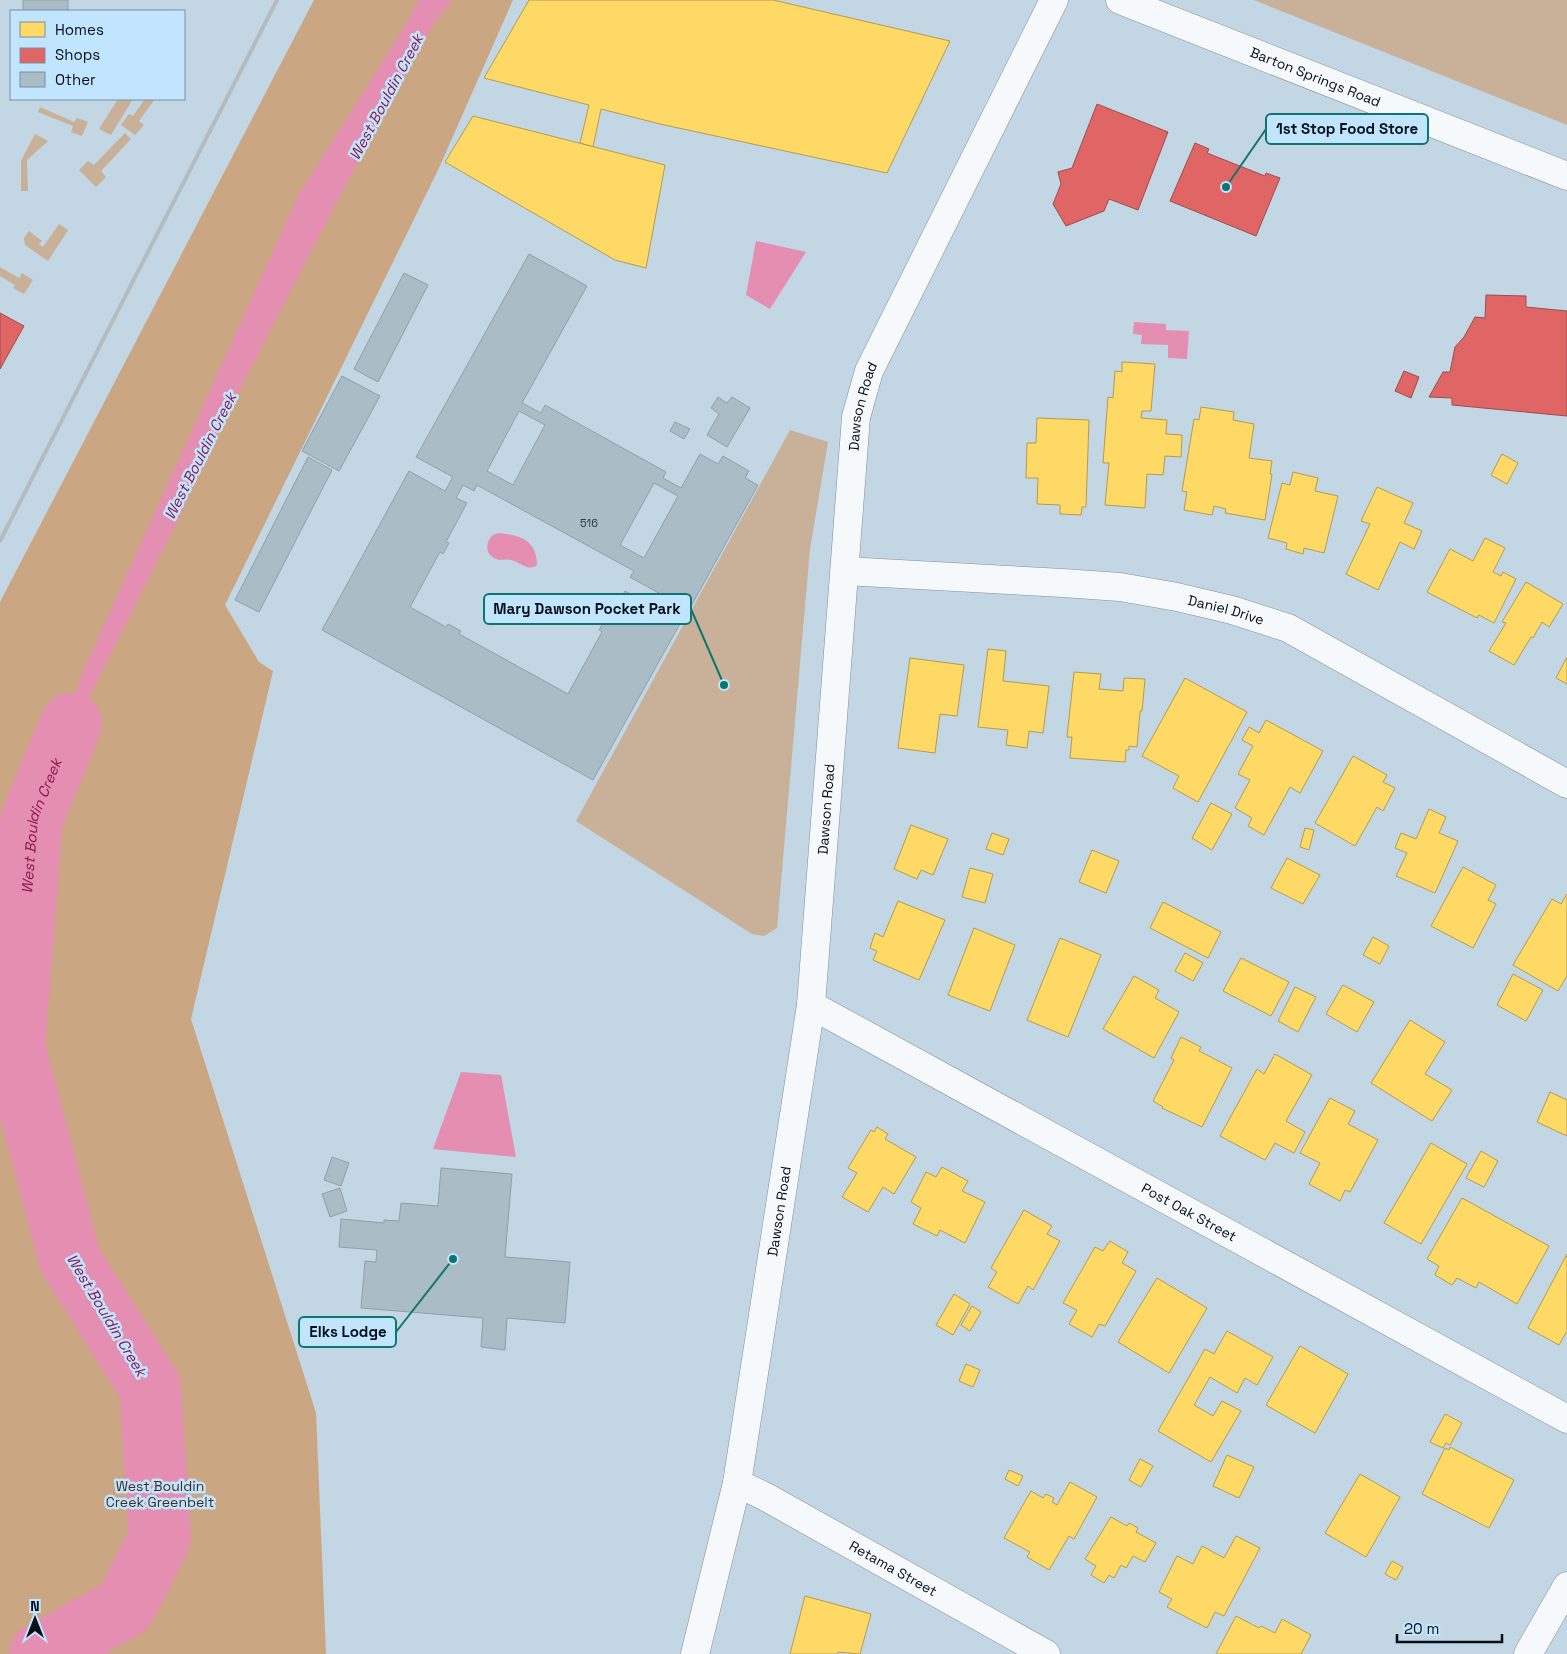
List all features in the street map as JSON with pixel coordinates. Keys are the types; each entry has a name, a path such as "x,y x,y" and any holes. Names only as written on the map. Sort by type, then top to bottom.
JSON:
{"street":[{"name":"Dawson Road","path":"695,1654 737,1483 811,1005 856,417 869,371 1054,0"},
{"name":"Barton Springs Road","path":"1120,0 1567,176"},
{"name":"Daniel Drive","path":"845,571 1120,587 1177,597 1232,610 1288,628 1567,784"},
{"name":"Post Oak Street","path":"811,1005 1567,1419"},
{"name":"Retama Street","path":"737,1483 766,1497 1046,1654"},
{"path":"1528,1654 1567,1586"}],"shaded area":[{"path":"1254,0 1567,0 1567,125"},
{"path":"117,100 132,100 111,135 99,129"},
{"path":"144,100 154,100 139,121 144,125 135,135 121,125 129,114 133,116"},
{"path":"40,107 74,122 77,118 88,122 82,136 71,132 73,126 38,112"},
{"path":"125,133 131,139 101,171 106,177 96,187 79,170 88,161 94,165"},
{"path":"35,134 48,141 27,160 28,191 21,191 21,161"},
{"path":"59,224 68,230 48,261 25,245 24,238 29,231 42,241 39,244 43,247"},
{"path":"0,267 19,278 22,273 33,280 24,294 13,288 15,285 0,276"},
{"path":"790,430 828,442 810,549 777,928 764,936 752,934 576,821"}],"green space":[{"name":"West Bouldin Creek Greenbelt","path":"314,0 513,0 439,168 225,605 259,662 273,671 191,1019 316,1413 326,1654 0,1654 0,602"}],"water":[{"path":"418,0 452,0 432,27 363,152 219,429 174,528 100,675 32,823 84,669 298,196 408,21"},
{"path":"756,241 806,252 770,309 746,295"},
{"path":"1134,322 1166,324 1166,330 1189,331 1187,359 1168,358 1168,345 1141,344 1142,335 1133,334"},
{"path":"499,533 520,537 531,544 537,565 527,567 511,560 499,560 491,556 487,549 488,542 493,535"},
{"path":"461,1072 501,1075 516,1157 433,1149"}],"building: Homes":[{"path":"529,0 773,0 950,41 887,173 660,124 601,109 593,147 580,143 589,105 484,78"},
{"path":"473,116 665,165 646,268 615,260 445,162"},
{"path":"1122,362 1155,364 1151,411 1142,411 1141,418 1167,420 1166,434 1182,435 1181,457 1165,456 1163,475 1147,474 1145,508 1105,505 1109,463 1103,463 1108,397 1113,398 1115,371 1122,372"},
{"path":"1201,407 1234,412 1233,420 1254,424 1249,458 1272,461 1270,474 1272,474 1265,520 1225,513 1226,509 1214,506 1212,515 1184,510 1187,492 1182,491 1194,419 1199,420"},
{"path":"1037,418 1089,420 1086,507 1082,507 1081,515 1060,514 1060,505 1037,504 1038,478 1026,478 1027,443 1036,443"},
{"path":"1502,454 1518,463 1507,484 1491,475"},
{"path":"1293,472 1318,478 1315,491 1338,496 1324,553 1304,548 1303,554 1286,549 1287,543 1268,538 1282,483 1290,485"},
{"path":"1377,487 1413,503 1404,523 1422,531 1414,549 1400,542 1378,590 1346,574 1370,524 1361,521"},
{"path":"1485,538 1505,548 1493,572 1501,576 1503,572 1516,579 1494,623 1479,615 1477,618 1427,592 1450,549 1473,561"},
{"path":"1526,582 1563,604 1549,627 1542,622 1514,665 1489,651 1506,623 1502,622"},
{"path":"988,649 1006,651 1003,681 1049,686 1043,733 1029,731 1027,748 1006,745 1008,730 978,727"},
{"path":"1567,657 1567,684 1556,678"},
{"path":"910,658 964,665 957,716 940,714 935,753 898,748"},
{"path":"1074,672 1101,674 1099,689 1123,691 1124,678 1145,679 1137,747 1129,746 1129,750 1126,750 1125,762 1070,758 1072,737 1067,737"},
{"path":"1185,678 1247,712 1198,802 1173,788 1179,776 1142,756"},
{"path":"1266,720 1323,751 1300,793 1290,787 1264,835 1248,826 1252,818 1235,808 1250,780 1238,774 1253,746 1242,740 1249,727 1259,733"},
{"path":"1353,756 1387,775 1383,782 1395,788 1383,811 1377,807 1355,846 1315,823"},
{"path":"1211,803 1232,814 1212,850 1192,838"},
{"path":"1429,809 1446,817 1439,833 1458,841 1435,893 1396,876 1407,853 1395,848 1401,833 1416,839"},
{"path":"911,825 948,839 933,875 921,870 917,879 894,869"},
{"path":"1305,828 1314,830 1309,850 1300,847"},
{"path":"992,833 1009,839 1003,855 986,849"},
{"path":"1092,850 1119,861 1106,893 1079,882"},
{"path":"1287,858 1320,875 1303,904 1271,888"},
{"path":"1463,867 1496,885 1488,900 1496,904 1473,948 1431,926"},
{"path":"970,868 993,874 985,903 962,897"},
{"path":"1567,894 1567,976 1558,991 1513,965 1552,899 1561,904"},
{"path":"898,901 945,920 919,980 873,960 877,951 870,948 875,933 883,937"},
{"path":"1163,902 1221,932 1208,958 1150,928"},
{"path":"974,928 1015,945 990,1011 948,995"},
{"path":"1373,937 1389,946 1380,964 1363,955"},
{"path":"1060,938 1101,955 1068,1037 1027,1020"},
{"path":"1185,953 1203,963 1193,981 1175,971"},
{"path":"1241,958 1289,982 1271,1016 1223,991"},
{"path":"1513,974 1543,990 1526,1021 1497,1005"},
{"path":"1134,976 1159,990 1155,998 1179,1012 1154,1058 1103,1029"},
{"path":"1343,985 1374,1002 1357,1032 1326,1014"},
{"path":"1295,987 1316,997 1298,1032 1278,1021"},
{"path":"1410,1020 1445,1042 1425,1074 1452,1090 1432,1121 1371,1083"},
{"path":"1181,1037 1201,1047 1199,1051 1232,1068 1202,1127 1162,1108 1153,1101 1174,1060 1171,1058"},
{"path":"1275,1054 1312,1075 1286,1121 1305,1132 1294,1153 1275,1143 1265,1160 1220,1136 1257,1069 1264,1074"},
{"path":"1550,1092 1567,1100 1567,1136 1537,1122"},
{"path":"1330,1098 1355,1111 1348,1124 1378,1140 1350,1192 1345,1190 1340,1201 1309,1184 1320,1163 1300,1153"},
{"path":"877,1127 888,1134 885,1139 916,1157 894,1194 883,1187 868,1212 842,1197 857,1173 848,1168 871,1130 874,1132"},
{"path":"1431,1143 1467,1164 1421,1244 1384,1223"},
{"path":"1481,1151 1498,1161 1484,1187 1466,1178"},
{"path":"942,1167 968,1181 962,1191 985,1202 965,1243 940,1230 937,1236 913,1224 921,1208 911,1202 926,1172 936,1177"},
{"path":"1462,1198 1549,1246 1517,1304 1479,1282 1476,1288 1457,1278 1452,1285 1435,1275 1439,1266 1427,1259"},
{"path":"1024,1210 1052,1226 1047,1234 1060,1241 1033,1290 1028,1286 1018,1304 988,1287 997,1272 991,1268"},
{"path":"1110,1241 1128,1252 1122,1263 1136,1271 1105,1326 1099,1324 1092,1337 1069,1324 1077,1310 1063,1303 1095,1247 1103,1251"},
{"path":"1567,1254 1567,1331 1559,1345 1528,1328"},
{"path":"1157,1278 1207,1308 1169,1373 1118,1342"},
{"path":"954,1294 970,1304 953,1335 936,1325"},
{"path":"972,1306 981,1312 970,1331 961,1325"},
{"path":"1227,1331 1273,1357 1257,1385 1245,1378 1237,1393 1210,1377 1194,1405 1213,1416 1222,1401 1241,1411 1211,1462 1158,1431 1205,1349 1214,1354"},
{"path":"1300,1346 1348,1374 1315,1433 1266,1405"},
{"path":"966,1364 980,1370 973,1387 959,1381"},
{"path":"1445,1414 1462,1423 1450,1445 1446,1443 1443,1448 1430,1442"},
{"path":"1450,1447 1514,1480 1489,1528 1422,1494 1445,1448 1449,1450"},
{"path":"1227,1455 1254,1467 1239,1498 1213,1486"},
{"path":"1140,1459 1153,1466 1141,1487 1129,1480"},
{"path":"1009,1470 1023,1476 1018,1486 1005,1479"},
{"path":"1360,1474 1400,1497 1366,1557 1325,1533"},
{"path":"1070,1482 1097,1497 1074,1539 1069,1536 1049,1570 1027,1557 1030,1552 1004,1538 1031,1491 1043,1498 1046,1494 1054,1498 1052,1502 1057,1505"},
{"path":"1111,1517 1127,1526 1129,1523 1138,1528 1136,1532 1156,1543 1145,1562 1133,1556 1126,1568 1121,1565 1114,1578 1109,1575 1104,1583 1091,1575 1096,1566 1085,1559"},
{"path":"1236,1536 1260,1548 1224,1616 1215,1612 1207,1628 1167,1607 1172,1599 1159,1592 1177,1556 1193,1564 1202,1546 1224,1558"},
{"path":"1392,1561 1403,1567 1396,1580 1385,1574"},
{"path":"805,1596 871,1614 860,1654 838,1652 837,1654 790,1654"},
{"path":"1236,1616 1259,1628 1261,1626 1275,1633 1282,1619 1311,1635 1301,1654 1216,1654"}],"building: Shops":[{"path":"1097,104 1168,132 1138,210 1109,199 1104,211 1066,226 1053,204 1061,184 1058,172 1072,168"},
{"path":"1195,143 1209,149 1207,153 1265,176 1266,173 1280,178 1256,236 1170,201"},
{"path":"1486,295 1526,296 1526,307 1567,311 1567,416 1452,405 1452,398 1429,397 1443,372 1450,372 1455,347 1464,337 1475,317 1485,318"},
{"path":"0,313 24,326 0,369"},
{"path":"1404,371 1419,377 1411,398 1395,391"}],"building: Other":[{"path":"23,0 68,0 68,10 23,10"},
{"path":"529,254 587,286 522,403 541,413 545,405 666,472 663,478 681,488 700,454 718,464 723,456 749,471 745,478 758,485 689,610 630,577 634,571 477,485 474,491 463,485 456,498 467,503 446,542 449,543 443,554 440,552 410,607 446,627 448,624 461,631 459,634 568,694 602,632 599,630 606,618 610,619 625,591 681,622 593,780 322,630 409,471 445,491 453,477 416,457","holes":["519,411 545,425 513,485 487,471","654,483 678,496 644,558 620,545"]},
{"path":"404,273 428,285 378,382 354,369"},
{"path":"342,376 380,396 339,471 302,451"},
{"path":"718,397 727,403 732,397 750,408 727,447 707,435 719,414 711,408"},
{"path":"675,422 690,429 684,439 670,431"},
{"path":"308,457 332,470 259,612 235,600"},
{"path":"332,1157 349,1163 341,1186 324,1180"},
{"path":"441,1168 512,1174 505,1257 570,1262 565,1323 507,1318 505,1350 481,1347 483,1318 361,1308 365,1261 376,1262 377,1250 339,1247 341,1219 384,1223 384,1220 399,1221 401,1203 438,1206"},
{"path":"340,1188 347,1211 330,1217 322,1194"}],"waterway":[{"name":"West Bouldin Creek","path":"40,1654 125,1607 160,1538 150,1387 70,1260 14,1047 32,818 71,724"}],"railway":[{"path":"0,541 277,0"}],"place":[{"name":"1st Stop Food Store","path":"1226,187"},
{"name":"Mary Dawson Pocket Park","path":"724,685"},
{"name":"Elks Lodge","path":"453,1259"}]}
